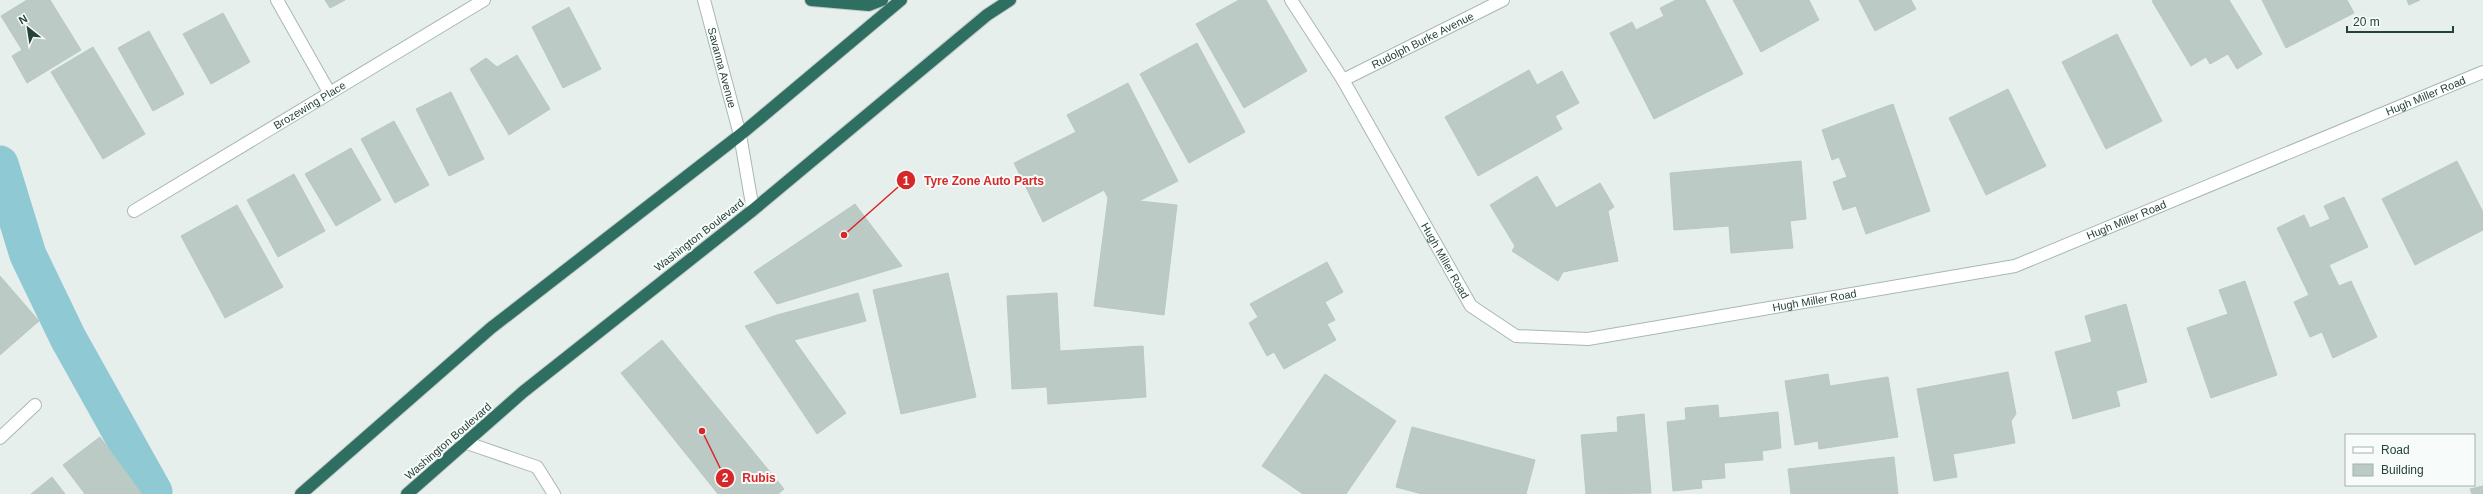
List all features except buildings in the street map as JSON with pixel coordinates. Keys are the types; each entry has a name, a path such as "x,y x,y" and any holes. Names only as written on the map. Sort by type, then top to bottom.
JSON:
{"highway":[{"path":"811,0 869,5 882,0"},
{"path":"301,494 491,328 740,135 901,0"},
{"name":"Washington Boulevard","path":"407,494 464,442 541,377 753,210 987,15 1010,0"}],"street":[{"path":"277,0 329,92"},
{"name":"Brozewing Place","path":"134,211 329,92 484,0"},
{"name":"Savanna Avenue","path":"704,0 740,135 753,210"},
{"name":"Hugh Miller Road","path":"1291,0 1343,80 1471,306 1516,336 1588,339 2015,266 2483,72"},
{"name":"Rudolph Burke Avenue","path":"1343,80 1502,0"},
{"path":"0,438 35,405"},
{"path":"464,442 537,467 554,494"}],"waterway":[{"path":"0,164 28,255 68,338 154,492"}],"place":[{"name":"Tyre Zone Auto Parts","path":"844,235"},
{"name":"Rubis","path":"702,431"}]}
